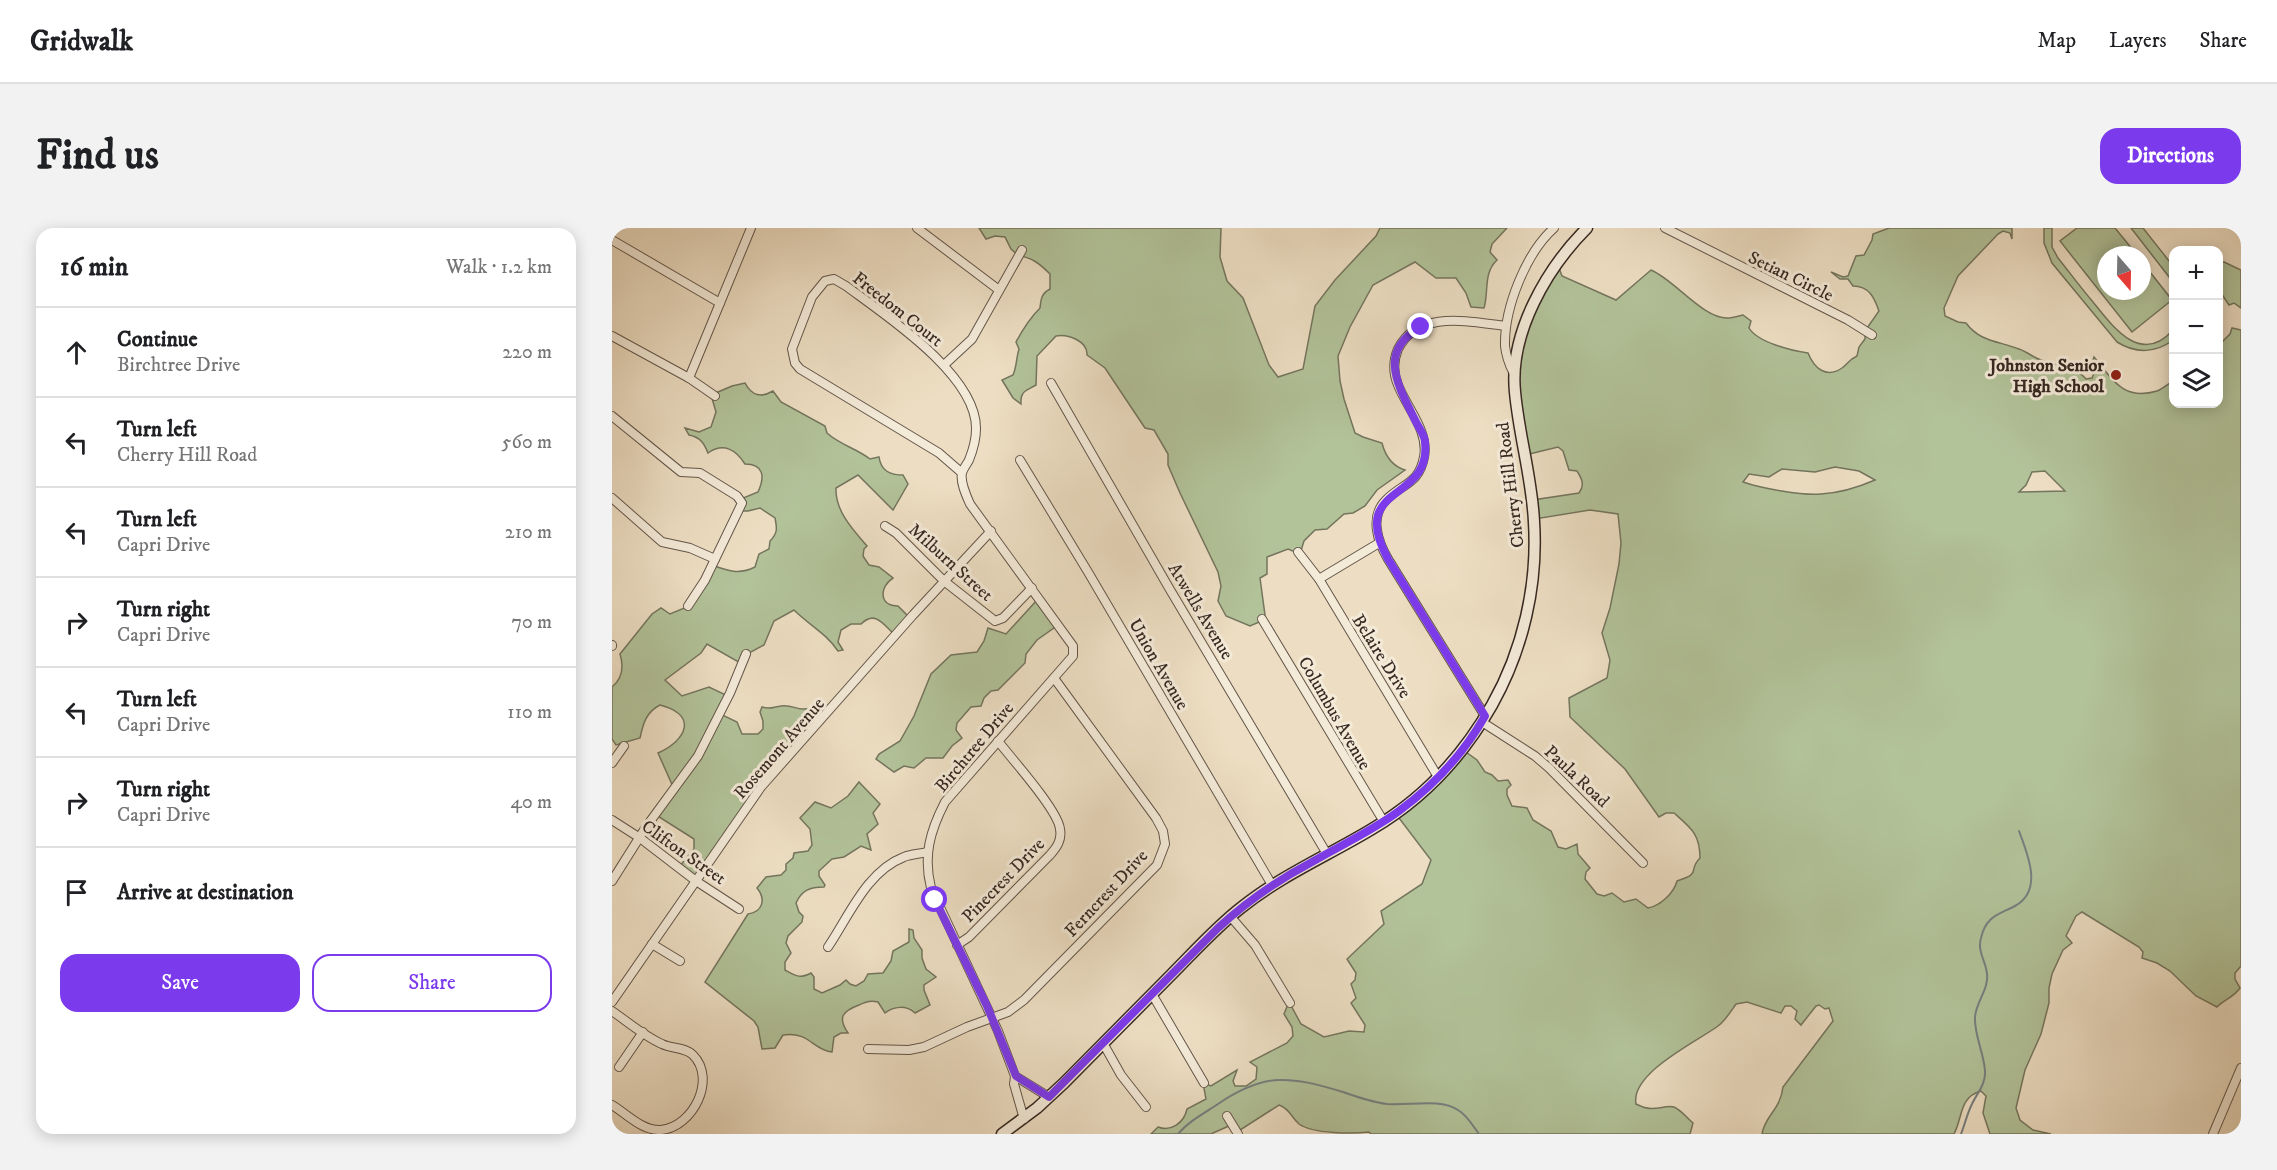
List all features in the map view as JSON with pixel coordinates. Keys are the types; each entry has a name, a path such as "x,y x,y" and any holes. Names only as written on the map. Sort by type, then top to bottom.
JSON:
{"main road":[{"name":"Cherry Hill Road","path":"1002,1134 1024,1119 1049,1097 1230,916 1272,885 1384,822 1416,798 1449,766 1483,719 1504,682 1518,647 1526,618 1535,561 1534,519 1519,429 1515,376 1523,332 1540,289 1558,260 1587,228"}],"street":[{"path":"917,228 999,290"},
{"path":"1515,376 1506,355 1506,326 1510,305 1537,248 1554,228"},
{"name":"Setian Circle","path":"1665,228 1848,320 1872,335"},
{"path":"688,378 749,229"},
{"path":"612,240 720,303"},
{"path":"944,365 972,339 1022,250"},
{"name":"Freedom Court","path":"834,279 921,343 944,365 963,389 975,415 976,430 974,446 962,473 939,453 800,369 795,363 792,349 812,297 825,281 834,279"},
{"path":"1483,719 1379,543 1376,525 1379,510 1386,500 1409,484 1421,470 1426,441 1398,384 1395,372 1394,357 1402,341 1409,333 1421,327 1448,320 1506,326"},
{"path":"612,336 688,378 715,396"},
{"name":"Atwells Avenue","path":"1051,383 1327,854"},
{"path":"612,416 681,472 700,473 737,496 742,502 705,580 688,606"},
{"name":"Union Avenue","path":"1020,460 1272,885"},
{"path":"962,473 964,488 970,504 1032,588"},
{"path":"612,498 662,542 690,548 715,559"},
{"name":"Milburn Street","path":"885,526 896,532 944,581 995,621 1004,618 1032,588"},
{"name":"Rosemont Avenue","path":"612,1002 761,787 991,531"},
{"path":"1319,579 1379,543"},
{"name":"Belaire Drive","path":"1298,552 1319,579 1438,777"},
{"name":"Birchtree Drive","path":"1024,1119 1014,1084 1016,1076 931,888 927,852 934,824 945,802 1073,656 1073,646 1032,588"},
{"name":"Columbus Avenue","path":"1262,619 1384,822"},
{"path":"612,881 646,827 698,756 717,721 746,654"},
{"name":"Ferncrest Drive","path":"868,1049 909,1050 924,1047 967,1027 1008,1012 1033,991 1156,865 1165,844 1162,831 1152,811 1054,678"},
{"name":"Paula Road","path":"1483,719 1549,768 1643,863"},
{"name":"Pinecrest Drive","path":"957,945 969,937 1059,844 1059,824 1053,813 998,741"},
{"path":"612,763 624,746"},
{"name":"Clifton Street","path":"612,820 739,909"},
{"path":"828,947 860,896 874,879 902,858 927,852"},
{"path":"1230,916 1255,945 1290,1003"},
{"path":"652,944 681,961"},
{"path":"1152,994 1204,1083"},
{"path":"612,1011 663,1045 685,1050 693,1055 702,1074 699,1100 677,1124 660,1130 643,1126 612,1105"},
{"path":"619,1067 643,1032"},
{"path":"1103,1043 1121,1075 1146,1107"},
{"path":"2213,1134 2241,1069"},
{"path":"1016,1076 1049,1097"},
{"path":"1227,1116 1238,1134"}],"green space":[{"path":"979,228 1221,228 1220,257 1227,281 1243,298 1269,365 1278,377 1303,369 1315,306 1335,280 1376,236 1380,228 1507,228 1492,244 1490,252 1497,260 1488,277 1484,308 1471,307 1466,293 1456,278 1436,278 1415,262 1373,285 1350,327 1338,356 1340,381 1355,433 1382,443 1390,460 1405,470 1377,490 1365,506 1353,513 1344,514 1327,529 1315,530 1304,541 1300,554 1288,549 1267,557 1267,574 1260,578 1264,620 1250,626 1226,616 1218,601 1221,586 1218,572 1168,465 1168,454 1154,430 1145,428 1105,368 1087,355 1081,342 1071,337 1056,336 1037,356 1036,385 1023,394 1021,404 1013,398 1002,380 1013,375 1019,349 1016,342 1026,324 1040,308 1043,295 1050,289 1050,274 1032,260 1019,256 1011,249 1005,237 995,236 986,239"},
{"path":"1889,228 2012,228 2012,239 2010,233 2003,231 1998,234 1958,276 1944,308 1945,316 1966,323 1977,334 1984,337 2022,350 2041,360 2072,369 2086,379 2092,378 2094,373 2091,366 2094,357 2113,381 2127,391 2145,393 2157,391 2169,384 2169,408 2223,408 2223,341 2232,328 2241,330 2241,966 2235,973 2235,979 2240,988 2238,991 2217,1007 2196,996 2170,971 2142,958 2143,952 2139,947 2082,912 2076,916 2066,936 2072,943 2063,950 2052,974 2049,1003 2041,1034 2025,1070 2016,1108 2020,1120 2033,1130 2051,1134 1990,1134 1983,1113 1986,1096 1981,1091 1965,1103 1954,1134 1762,1134 1766,1122 1779,1102 1783,1087 1833,1021 1829,1008 1825,1009 1819,1005 1801,1025 1795,1019 1797,1011 1791,1006 1785,1006 1781,1013 1747,1002 1736,1004 1718,1026 1667,1059 1643,1081 1637,1092 1636,1104 1643,1107 1653,1109 1670,1106 1679,1110 1693,1123 1690,1134 1333,1132 1314,1130 1299,1124 1288,1111 1279,1105 1237,1132 1231,1125 1211,1134 1151,1134 1158,1127 1168,1128 1176,1125 1183,1118 1187,1109 1206,1099 1203,1083 1211,1086 1237,1070 1233,1081 1235,1086 1246,1086 1256,1079 1257,1067 1250,1062 1287,1043 1293,1036 1292,1027 1284,1014 1289,1002 1301,1024 1324,1037 1349,1031 1364,1032 1365,1025 1351,1003 1356,998 1351,984 1355,980 1356,973 1347,959 1384,924 1381,911 1422,884 1431,860 1396,814 1463,750 1477,760 1485,772 1498,781 1508,780 1511,785 1507,789 1507,795 1512,806 1527,808 1533,820 1551,831 1558,847 1566,849 1577,844 1578,854 1590,868 1586,872 1585,879 1597,894 1604,896 1612,893 1624,902 1636,899 1648,908 1666,898 1677,881 1692,874 1700,858 1700,850 1693,832 1674,813 1666,813 1659,817 1625,769 1570,717 1569,698 1607,678 1610,660 1602,633 1619,564 1621,543 1618,514 1590,510 1535,519 1533,500 1579,493 1582,485 1577,471 1569,470 1563,451 1558,447 1525,455 1515,393 1522,337 1557,263 1562,276 1616,300 1651,270 1699,306 1718,317 1743,315 1751,321 1749,328 1759,338 1784,348 1808,353 1821,370 1836,371 1857,356 1859,347 1865,339 1865,331 1879,311 1867,290 1853,286 1848,279 1840,279 1831,272 1843,277 1848,276 1856,256 1864,255 1873,234","holes":["1835,467 1859,471 1875,480 1842,491 1828,493 1804,494 1743,482 1749,474 1769,477 1782,469 1815,472","2045,471 2065,491 2019,492 2026,485 2032,472"]},
{"path":"2044,228 2052,228 2052,247 2058,258 2109,322 2129,339 2139,344 2150,344 2161,340 2169,333 2169,342 2153,350 2139,350 2117,342 2052,263 2044,243"},
{"path":"2077,228 2115,228 2130,246 2097,246 2097,288 2060,241"},
{"path":"2131,228 2143,228 2169,261 2169,277 2151,254 2151,246 2145,246"},
{"path":"2223,262 2241,270 2241,308 2234,303 2229,305 2223,296"},
{"path":"2151,273 2169,296 2169,302 2132,332 2107,300 2151,300"},
{"path":"745,383 751,391 757,394 765,395 773,391 781,402 825,426 827,433 837,441 870,459 879,457 882,466 887,471 903,475 908,484 893,510 858,475 836,488 836,496 838,505 851,527 867,546 863,556 869,565 879,567 893,578 885,586 884,600 898,606 910,618 894,634 875,618 861,624 851,624 841,630 838,642 843,650 838,651 828,639 794,610 774,621 764,645 747,654 742,664 707,644 701,653 665,680 682,696 709,687 728,696 720,714 737,722 742,734 758,734 763,729 760,712 762,707 785,706 804,709 815,707 825,716 760,788 697,882 678,868 694,849 694,839 656,815 674,789 658,753 668,748 681,735 684,721 672,709 660,705 648,715 640,738 616,745 612,739 612,687 622,672 620,654 652,614 661,608 670,614 687,607 712,565 723,569 744,571 755,567 759,554 769,549 770,541 776,530 775,518 760,508 740,511 741,499 758,492 762,481 759,469 756,466 745,464 734,451 729,449 719,448 708,453 701,441 689,435 685,428 699,432 711,427 716,412 711,395"},
{"path":"1038,599 1058,625 1037,640 1026,654 1025,663 998,690 991,691 984,698 981,706 971,707 957,723 956,730 962,738 943,758 926,758 914,768 904,766 894,772 876,759 879,754 900,741 914,716 931,674 951,655 977,652 988,628 1006,634"},
{"path":"859,782 880,804 873,813 878,824 867,834 871,850 861,846 844,857 832,859 819,871 824,887 807,890 798,899 796,903 803,916 802,922 788,936 786,943 791,953 785,962 785,970 798,976 811,973 814,977 814,989 822,993 846,980 856,986 864,981 868,974 883,973 891,961 893,951 909,942 909,929 913,930 914,938 922,950 926,969 936,977 924,985 930,1005 915,1013 900,1007 885,1013 875,1001 853,1007 843,1015 842,1019 848,1033 841,1033 834,1037 832,1052 792,1034 783,1035 775,1048 762,1049 758,1027 754,1021 705,982 748,914 760,908 762,896 757,888 766,877 781,875 794,853 808,851 812,845 810,829 800,818 815,802 831,808 848,796"}],"waterway":[{"path":"1961,1134 1985,1076 1975,1024 1976,1011 1987,980 1980,948 1981,938 1989,921 2024,899 2031,881 2029,860 2019,831"},
{"path":"1178,1134 1196,1118 1235,1094 1250,1086 1278,1080 1308,1083 1381,1103 1433,1103 1451,1106 1464,1115 1479,1134"}],"place":[{"name":"Johnston Senior High School","path":"2116,375"}],"route":[{"path":"935,900 987,1006 1016,1076 1049,1097 1240,908 1272,885 1374,828 1398,812 1449,766 1485,716 1388,559 1379,543 1376,525 1379,510 1386,500 1409,484 1421,470 1426,441 1398,384 1394,357 1409,333 1421,327"}]}
